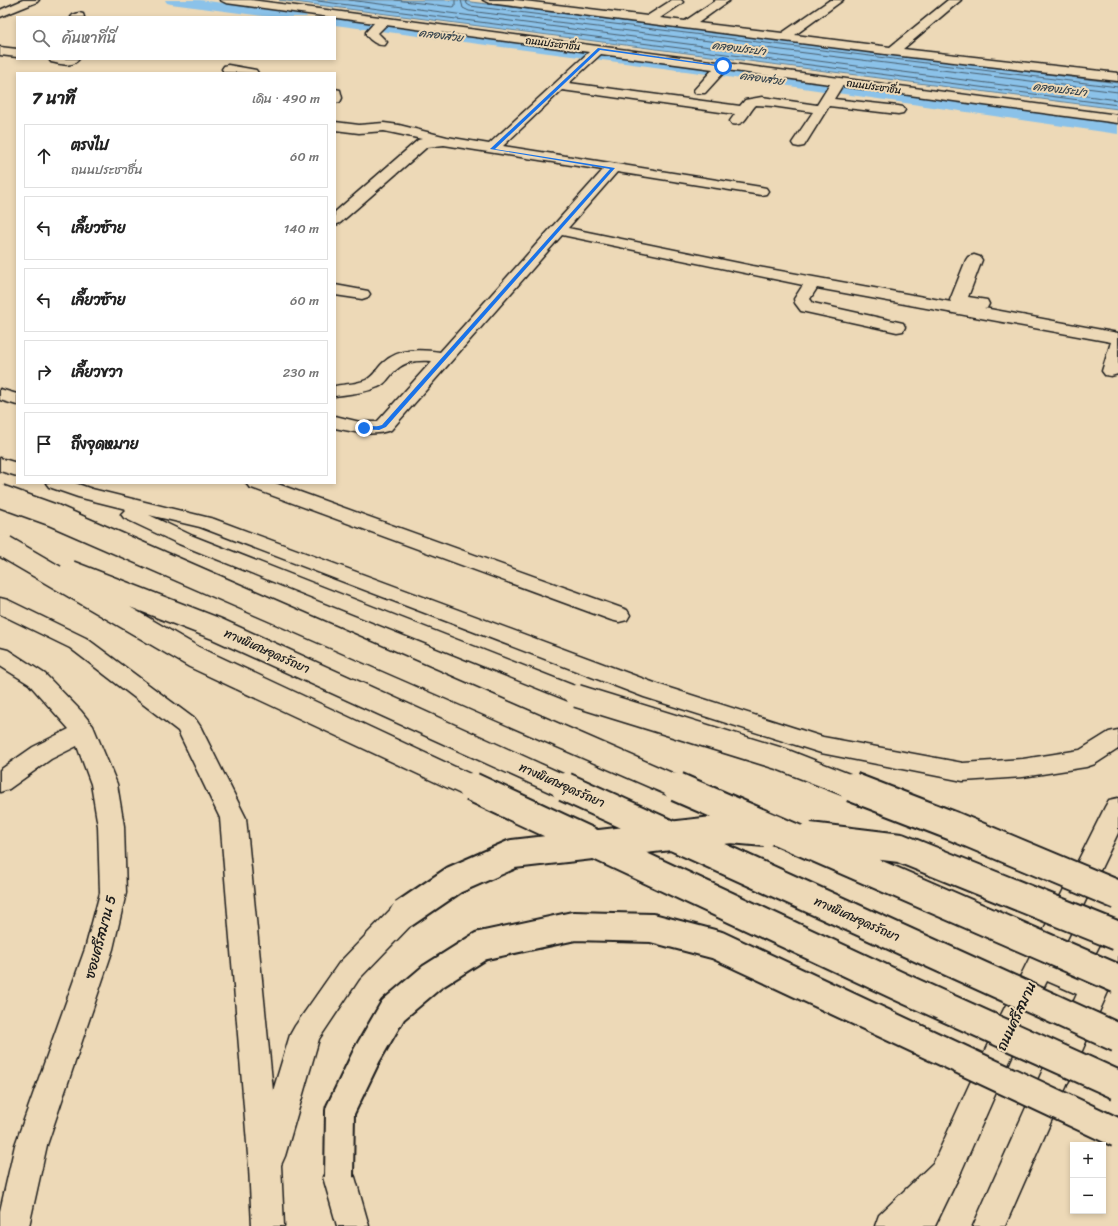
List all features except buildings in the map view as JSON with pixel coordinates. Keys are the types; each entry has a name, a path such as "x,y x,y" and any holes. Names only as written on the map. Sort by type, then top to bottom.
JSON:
{"main road":[{"path":"0,14 33,0"},
{"name":"ถนนประชาชื่น","path":"226,0 328,16"},
{"path":"489,0 893,51 1118,77"},
{"path":"687,25 724,0"},
{"path":"785,37 837,0"},
{"path":"893,51 955,0"},
{"path":"649,20 676,2"},
{"path":"581,12 597,3"},
{"name":"ถนนประชาชื่น","path":"336,17 837,86 1118,119"},
{"path":"379,24 372,34 381,42"},
{"path":"492,149 595,52"},
{"path":"228,69 246,72"},
{"path":"700,90 719,69"},
{"path":"560,86 745,111"},
{"path":"799,143 837,86"},
{"path":"734,124 750,103 759,101 898,110"},
{"path":"336,126 359,129 384,127 399,129 423,134 444,141 761,191"},
{"path":"336,219 423,144 444,141"},
{"path":"336,422 371,429 384,426 613,168"},
{"path":"558,230 813,282 1118,338"},
{"path":"974,260 958,300 1118,327"},
{"path":"813,282 802,299 803,304 807,307 897,327"},
{"path":"336,290 362,294"},
{"path":"1111,371 1118,345"},
{"path":"336,391 372,384 393,363 404,356 413,355 445,358"},
{"path":"0,394 16,400"},
{"path":"0,464 16,470"},
{"path":"59,484 85,493 206,523 652,691 821,746 963,772 1023,768 1086,758 1118,738"},
{"path":"259,484 619,615"},
{"path":"85,493 186,540 577,696 781,759 953,826 1118,895"},
{"path":"0,496 53,515 1106,984"},
{"path":"3,546 194,656 903,988 1118,1085"},
{"name":"ทางพิเศษอุดรรัถยา","path":"3,546 217,629 1118,1038"},
{"path":"0,605 78,643 188,726 233,818 265,1167 268,1226"},
{"name":"ซอยศรีสมาน 5","path":"0,655 36,679 73,717 84,732 104,784 111,826 113,893 99,949 31,1145 13,1226"},
{"path":"0,783 42,753 84,732"},
{"name":"ถนนศรีสมาน","path":"918,1226 945,1172 1016,1015 1118,807"},
{"path":"265,1167 304,1035 349,971 404,914 454,880 513,854 731,829 900,848 1118,936"},
{"path":"353,1226 338,1177 340,1111 367,1055 393,1010 432,977 481,946 574,926 652,928 717,945 1118,1134"},
{"path":"989,1226 1072,1040 1106,984 1118,940"},
{"path":"1040,965 1106,984"},
{"path":"1016,1015 1072,1040"},
{"path":"890,1226 945,1172"}],"water":[{"name":"คลองประปา","path":"279,0 455,0 1118,83 1118,109"}],"waterway":[{"name":"คลองส่วย","path":"171,0 292,16"},
{"name":"คลองส่วย","path":"336,21 693,68 1118,129"}],"route":[{"path":"364,428 371,429 384,426 613,168 492,149 599,49 723,66"}]}
